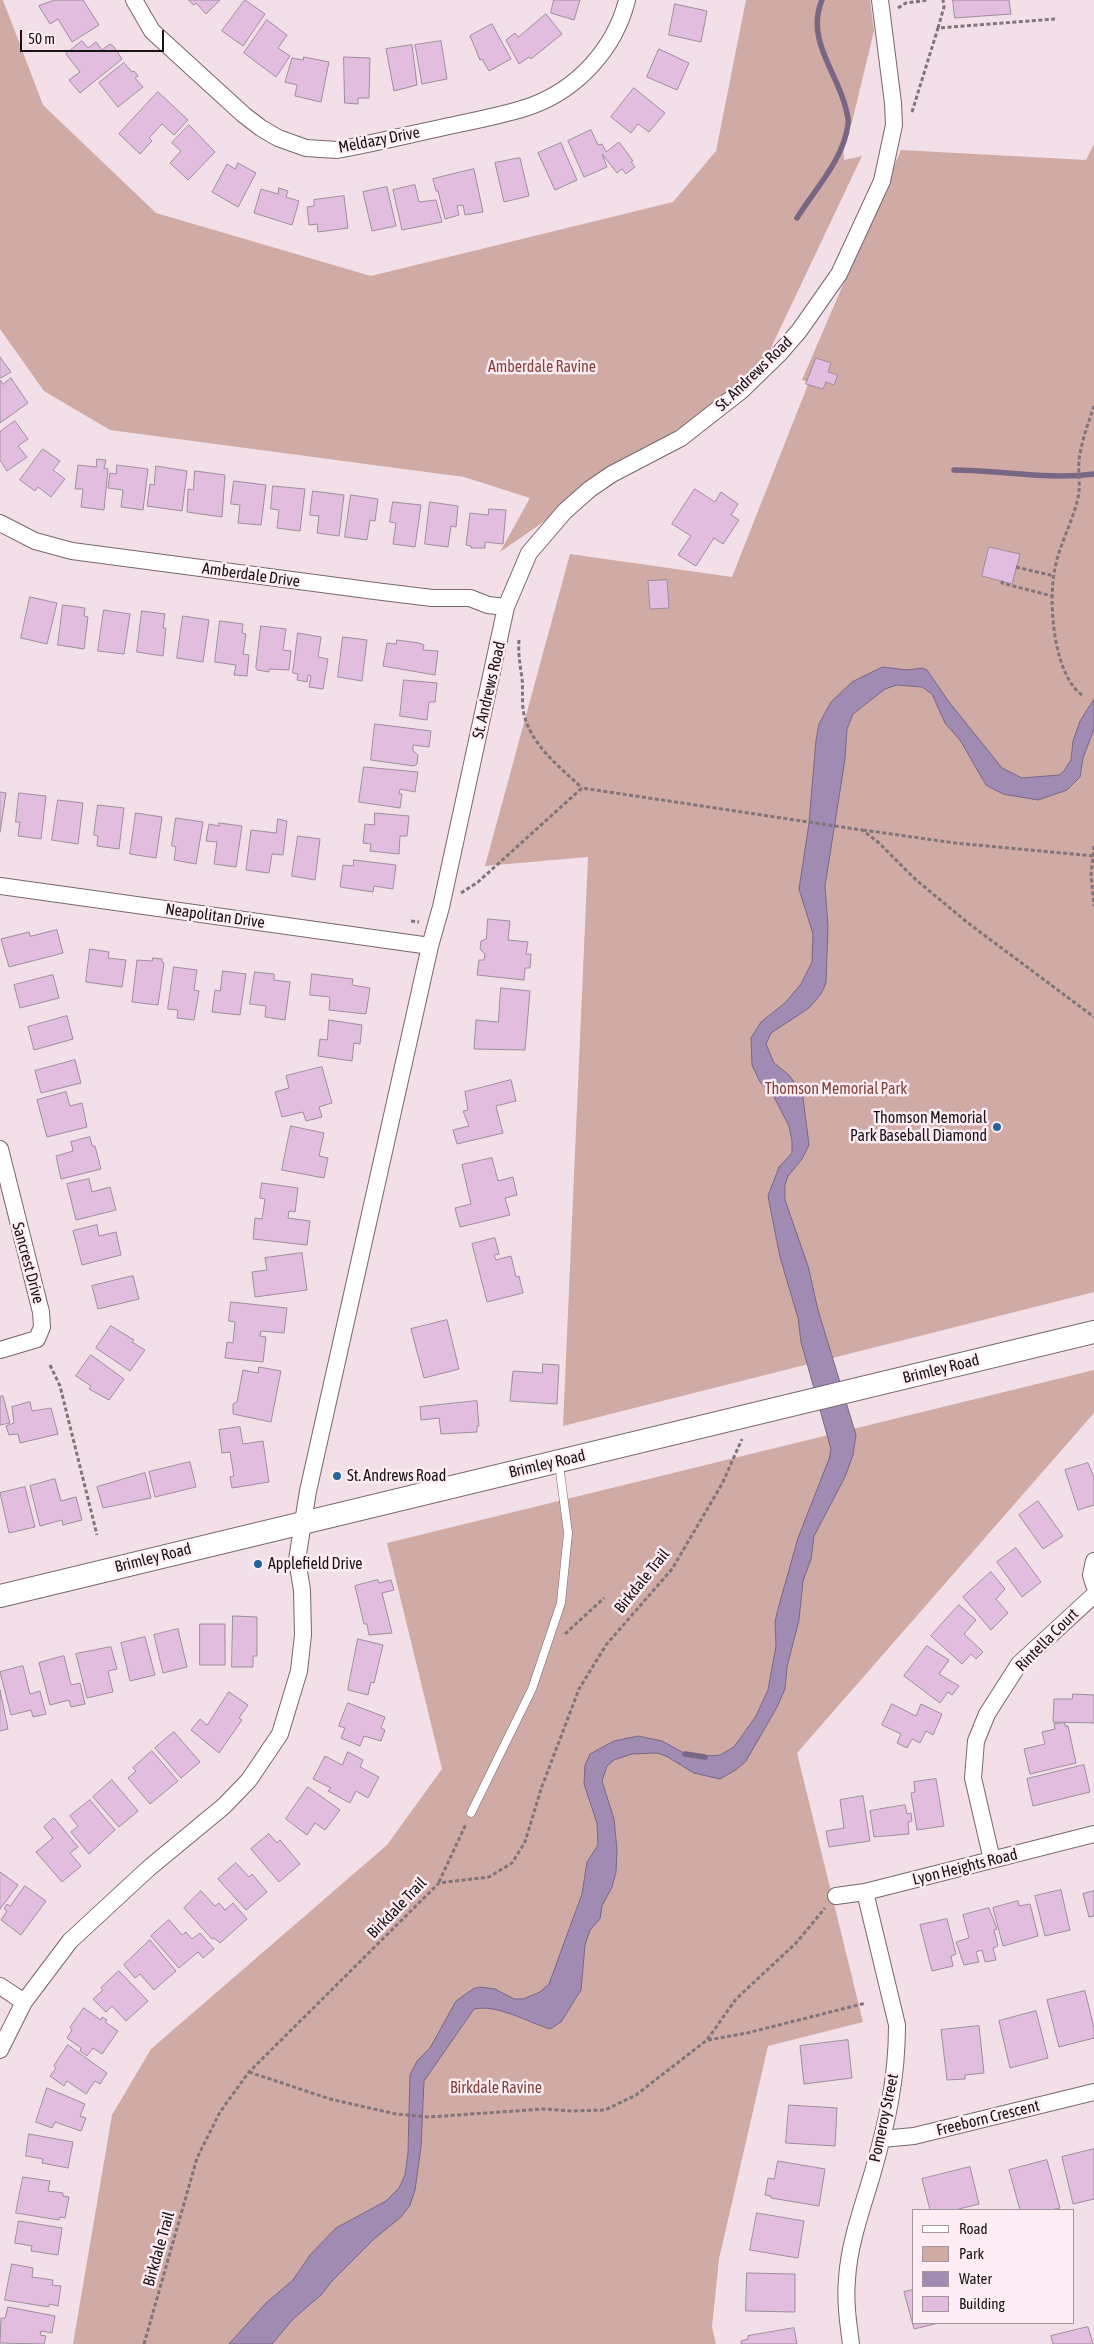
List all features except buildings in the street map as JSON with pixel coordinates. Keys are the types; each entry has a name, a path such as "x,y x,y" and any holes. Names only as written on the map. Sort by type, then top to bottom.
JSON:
{"main road":[{"name":"Brimley Road","path":"0,1596 1094,1332"}],"street":[{"name":"Meldazy Drive","path":"134,0 152,31 255,124 278,138 295,145 318,150 337,150 502,114 531,106 553,96 588,69 610,45 627,0"},
{"name":"St. Andrews Road","path":"303,1522 308,1491 430,946 441,907 506,607 529,553 570,506 606,478 681,438 741,391 779,354 799,331 839,274 882,181 894,124 893,96 881,7"},
{"name":"Amberdale Drive","path":"0,523 35,541 72,552 384,593 432,598 470,598 488,605 506,607"},
{"name":"Neapolitan Drive","path":"0,886 430,946"},
{"name":"Sancrest Drive","path":"0,1149 41,1312 42,1327 38,1339 0,1350"},
{"path":"0,2050 24,2002 70,1941 149,1868 224,1806 249,1780 280,1734 299,1671 303,1635 302,1590 297,1560 303,1522"},
{"path":"1094,1561 1092,1575 1094,1585"},
{"name":"Rintella Court","path":"992,1860 973,1778 976,1741 987,1714 1020,1664 1094,1595"},
{"name":"Lyon Heights Road","path":"836,1896 865,1892 1094,1834"},
{"name":"Pomeroy Street","path":"851,2344 846,2308 847,2277 856,2230 894,2090 897,2025 865,1892"},
{"path":"0,1986 24,2002"},
{"name":"Freeborn Crescent","path":"882,2139 914,2136 1094,2092"}],"lane":[{"path":"471,1813 532,1688 561,1602 568,1533 558,1462"}],"path":[{"path":"881,7 928,0"},
{"path":"910,117 938,28 944,6 943,0"},
{"path":"938,28 1054,19"},
{"path":"1082,695 1069,681 1062,664 1053,616 1052,596 1054,569 1079,492 1079,462 1082,440 1094,406"},
{"path":"1016,567 1054,576"},
{"path":"1003,581 1002,583 1052,596"},
{"path":"518,639 523,710 528,726 542,750 582,788 955,843 1093,856"},
{"path":"459,894 478,882 582,788"},
{"path":"862,830 878,842 915,879 968,924 1094,1017"},
{"path":"1094,846 1091,875 1094,906"},
{"path":"411,921 420,922"},
{"path":"50,1365 60,1386 97,1535"},
{"name":"Birkdale Trail","path":"144,2344 198,2158 220,2112 249,2072 439,1883 489,1877 512,1863 525,1842 540,1789 579,1688 606,1645 672,1569 722,1484 739,1446 748,1416"},
{"path":"544,1652 604,1598"},
{"path":"439,1883 471,1813"},
{"path":"249,2072 330,2099 396,2114 430,2117 542,2108 572,2111 605,2110 636,2095 707,2040 736,1999 796,1943 836,1896"},
{"path":"707,2040 747,2033 866,2003"}],"green space":[{"name":"Amberdale Ravine","path":"0,0 3,0 43,105 156,213 371,276 673,202 716,151 746,0 870,0 874,31 852,122 843,144 844,160 862,156 759,373 500,552 530,498 464,477 110,430 44,391 0,329"},
{"name":"Thomson Memorial Park","path":"1094,144 1094,1292 563,1426 588,857 485,866 570,554 732,577 809,382 802,380 901,150 1086,160"},
{"name":"Birkdale Ravine","path":"1094,1370 1094,1413 797,1753 863,2022 768,2046 719,2259 712,2327 716,2344 73,2344 112,2115 151,2049 387,1845 442,1769 387,1543"}],"water":[{"path":"883,667 907,670 922,668 927,670 949,702 1002,768 1022,778 1059,775 1064,771 1071,760 1073,741 1080,721 1094,699 1094,729 1083,758 1080,777 1067,790 1038,800 1003,794 986,785 960,740 945,723 932,694 922,687 897,685 885,689 853,714 847,729 845,759 825,886 828,926 826,983 821,994 809,1008 771,1033 766,1044 774,1063 789,1075 800,1090 803,1098 809,1145 802,1159 788,1176 785,1185 785,1200 808,1266 818,1310 856,1435 853,1455 845,1477 814,1536 811,1559 803,1581 799,1620 787,1667 785,1689 777,1707 746,1761 720,1779 694,1773 666,1756 657,1753 632,1754 614,1760 607,1766 602,1781 614,1819 617,1850 616,1872 612,1887 602,1906 600,1919 590,1930 585,1945 581,1990 561,2022 550,2029 502,2011 483,2008 474,2009 424,2081 421,2147 415,2190 410,2205 401,2217 374,2239 332,2281 321,2295 293,2319 272,2344 229,2344 266,2303 293,2280 310,2255 336,2228 386,2201 399,2188 405,2175 408,2153 410,2075 417,2061 430,2048 456,2001 473,1989 480,1987 495,1989 514,1999 523,1999 540,1992 549,1984 582,1894 587,1862 598,1845 597,1823 584,1784 585,1765 590,1754 614,1741 638,1736 662,1741 691,1757 720,1755 734,1747 756,1716 768,1690 776,1646 775,1622 778,1609 798,1538 829,1459 831,1449 801,1342 798,1318 780,1257 768,1196 779,1167 792,1153 792,1141 789,1126 773,1095 760,1082 752,1065 751,1038 761,1022 785,1003 801,984 812,962 813,934 799,889 809,823 819,724 831,702 852,682"}],"waterway":[{"path":"797,218 835,161 841,149 848,122 842,96 820,43 817,29 822,0"},
{"path":"954,470 1059,476 1094,474"},
{"path":"685,1754 705,1757"}],"place":[{"name":"Thomson Memorial Park Baseball Diamond","path":"997,1127"},
{"name":"St. Andrews Road","path":"337,1476"},
{"name":"Applefield Drive","path":"258,1564"}]}
